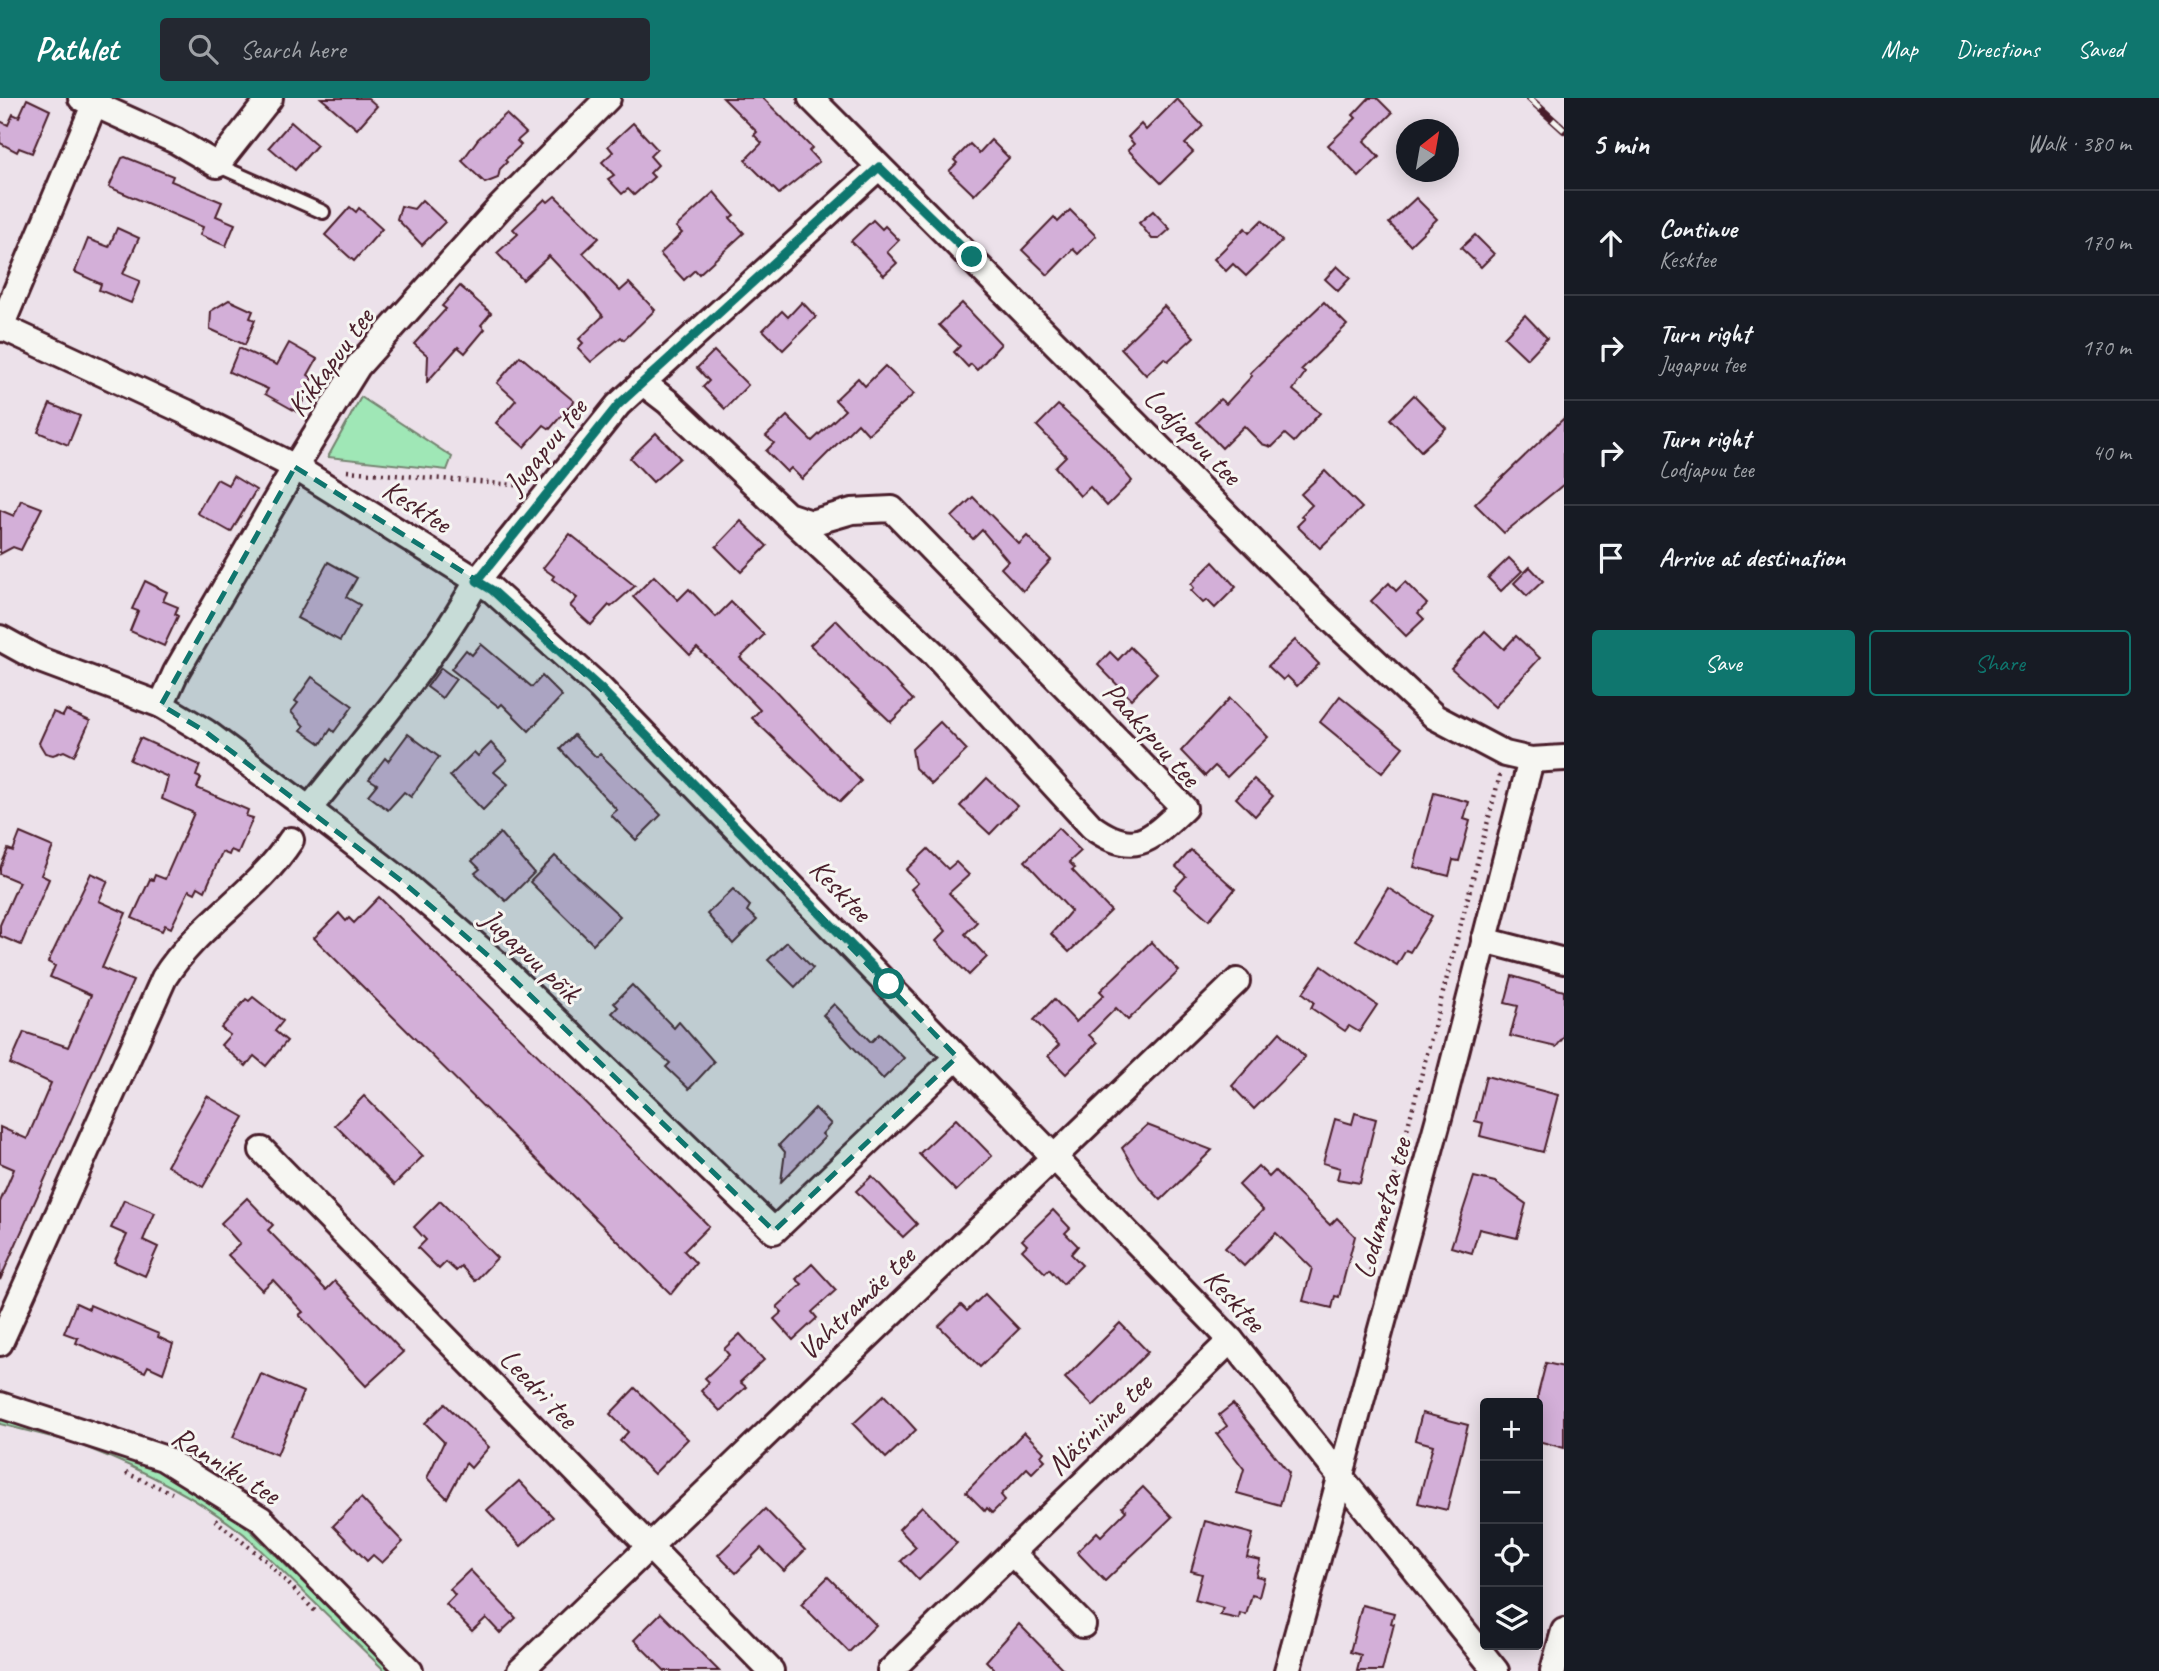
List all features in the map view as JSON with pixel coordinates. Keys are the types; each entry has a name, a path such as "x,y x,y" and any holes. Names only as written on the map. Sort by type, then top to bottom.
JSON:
{"street":[{"path":"0,327 91,100 176,141 217,166 270,98"},
{"name":"Kikkapuu tee","path":"161,705 176,672 295,467 358,366 500,207 608,98"},
{"name":"Lodjapuu tee","path":"811,98 1318,607 1435,717 1505,754 1531,760 1564,758"},
{"name":"Jugapuu tee","path":"309,809 407,684 461,610 477,581 618,405 879,167"},
{"name":"Kesktee","path":"0,327 186,412 295,467 492,590 599,687 1054,1154 1231,1340 1496,1671"},
{"name":"Paakspuu tee","path":"642,382 668,402 933,653 1102,834 1111,841 1132,844 1150,839 1184,808 892,509 852,511 811,523 787,514"},
{"name":"Jugapuu põik","path":"0,638 40,660 161,705 206,732 309,809 403,882 499,965 774,1231 957,1057"},
{"name":"Lodumetsa tee","path":"1287,1671 1440,1114 1531,760"},
{"path":"0,1343 164,978 181,951 272,868 290,840"},
{"path":"1484,940 1564,961"},
{"name":"Vahtramäe tee","path":"520,1671 1054,1154 1237,981"},
{"name":"Leedri tee","path":"262,1150 771,1671"},
{"name":"Näsiniine tee","path":"890,1671 1231,1340"},
{"name":"Ranniku tee","path":"0,1405 163,1458 261,1519 410,1671"},
{"path":"1012,1553 1083,1625"},
{"path":"1553,1671 1564,1631"}],"lane":[{"path":"217,166 323,212"}],"path":[{"path":"335,470 552,488"},
{"path":"1368,1278 1505,754"},
{"path":"123,1471 181,1497"},
{"path":"213,1519 264,1559 319,1615"}],"highlighted area":[{"path":"295,467 492,590 599,687 957,1057 774,1231 499,965 403,882 206,732 161,705"}],"green space":[{"path":"361,397 452,457 447,470 328,457"},
{"path":"0,1417 74,1436 75,1443 0,1424"},
{"path":"88,1441 145,1463 214,1502 249,1529 393,1671 385,1671 244,1534 168,1484 85,1447"}],"building":[{"path":"321,98 368,98 377,106 357,129"},
{"path":"723,98 763,98 812,148 809,151 819,162 779,194 745,160 762,143 754,135 757,132"},
{"path":"1369,98 1377,98 1392,113 1364,141 1379,157 1359,177 1328,145 1356,118 1353,115"},
{"path":"27,99 50,110 32,153 19,148 17,152 0,143 0,121 8,125 13,114 19,117"},
{"path":"1177,99 1203,126 1185,144 1193,152 1161,183 1128,150 1134,144 1128,137 1141,124 1146,130"},
{"path":"506,114 526,133 517,141 521,145 505,160 507,162 500,169 498,178 485,183 462,161 478,139"},
{"path":"291,122 317,145 295,170 269,147"},
{"path":"633,123 657,149 650,156 658,165 650,173 654,177 634,195 628,189 622,194 608,179 614,175 602,162 613,152 608,146"},
{"path":"991,140 1009,158 974,195 949,171 957,163 954,160 970,144 979,153"},
{"path":"122,158 173,176 171,181 222,202 216,216 235,224 226,246 200,235 203,227 109,187"},
{"path":"714,192 734,215 730,218 744,233 699,274 695,270 684,280 660,254 682,233 676,227"},
{"path":"555,196 599,238 583,253 620,291 629,283 655,310 624,340 621,337 591,362 578,348 583,343 579,339 603,316 585,294 549,256 523,280 497,253 518,234 513,229 545,199 548,202"},
{"path":"1416,198 1437,219 1410,245 1389,223"},
{"path":"422,200 445,222 422,245 397,219 401,206 414,209"},
{"path":"350,207 356,212 359,208 382,229 354,261 325,235"},
{"path":"1070,210 1096,236 1078,254 1073,249 1048,275 1022,250 1054,217 1058,222"},
{"path":"1153,211 1170,229 1159,239 1152,239 1139,223"},
{"path":"873,220 882,229 885,226 899,240 887,252 897,263 884,275 851,241"},
{"path":"1262,220 1282,241 1246,276 1233,264 1226,271 1214,259 1245,228 1249,233"},
{"path":"117,228 139,238 123,274 140,281 131,303 99,290 101,284 75,272 88,239 109,247"},
{"path":"1475,235 1494,254 1481,267 1461,248"},
{"path":"1337,266 1350,278 1338,291 1325,279"},
{"path":"460,286 491,313 481,325 485,329 465,353 458,347 427,382 428,356 414,344 446,309 442,306"},
{"path":"229,300 253,311 250,318 255,320 245,345 210,329 211,311"},
{"path":"802,302 816,317 783,350 763,330 782,311 788,317"},
{"path":"1324,302 1347,325 1301,370 1305,373 1293,390 1320,413 1294,442 1285,434 1272,447 1262,444 1244,426 1222,448 1197,422 1220,399 1226,404 1252,376 1250,373"},
{"path":"962,303 1001,344 977,370 971,364 968,367 954,352 960,346 939,325"},
{"path":"1164,306 1194,337 1168,361 1164,358 1146,375 1121,348"},
{"path":"1525,315 1547,338 1527,359 1504,337"},
{"path":"289,343 317,359 308,375 312,378 309,383 312,385 297,412 265,394 268,389 229,372 239,348 277,365"},
{"path":"714,351 748,385 725,409 703,387 709,381 697,368"},
{"path":"520,356 574,401 550,429 544,425 524,447 496,423 516,400 497,383"},
{"path":"885,366 914,394 868,434 858,423 802,479 791,468 787,472 766,451 774,443 766,436 787,416 812,441 845,410 835,400 858,378 865,386"},
{"path":"1414,395 1446,428 1421,451 1390,419"},
{"path":"50,404 80,416 68,445 38,432"},
{"path":"1058,405 1104,446 1132,481 1107,506 1090,487 1080,496 1055,467 1066,456 1037,426"},
{"path":"1564,418 1564,484 1504,533 1475,504"},
{"path":"656,433 680,458 653,482 630,458"},
{"path":"1325,471 1362,508 1320,548 1297,526 1304,519 1301,516 1312,505 1301,494"},
{"path":"233,476 256,490 231,532 197,513 217,479 228,485"},
{"path":"973,497 1019,544 1027,536 1051,560 1023,591 1001,568 1008,561 982,530 973,539 952,517"},
{"path":"21,500 42,508 21,550 13,547 0,554 0,510 14,516"},
{"path":"741,521 767,546 741,572 716,547"},
{"path":"570,534 635,586 611,607 609,605 591,625 570,606 577,598 552,579 554,576 543,568"},
{"path":"1509,558 1522,571 1501,591 1488,578"},
{"path":"328,562 357,578 346,597 360,605 340,641 297,618"},
{"path":"1213,562 1236,587 1215,608 1207,600 1203,603 1191,591 1194,588 1191,584"},
{"path":"1530,567 1543,581 1527,596 1514,583"},
{"path":"654,576 678,600 689,589 716,617 731,602 764,635 740,658 770,685 861,781 840,802 752,718 760,710 726,675 697,648 690,655 633,597"},
{"path":"145,581 167,592 163,601 178,607 175,614 178,616 164,646 130,631 138,611 132,609"},
{"path":"1405,582 1427,604 1418,613 1424,619 1406,636 1371,601 1389,583 1396,591"},
{"path":"836,620 913,700 891,722 810,645"},
{"path":"1485,631 1504,649 1516,636 1540,658 1495,707 1451,668"},
{"path":"1295,640 1319,664 1297,686 1287,676 1283,680 1268,666"},
{"path":"481,644 532,687 542,676 562,696 529,731 502,704 499,707 451,669 466,650 472,655"},
{"path":"1130,647 1157,673 1131,699 1098,665 1110,652 1118,660"},
{"path":"441,668 456,679 442,698 427,687"},
{"path":"312,677 353,706 334,732 331,729 321,744 301,730 304,726 291,712 298,703 295,701"},
{"path":"1340,696 1403,747 1382,773 1320,722"},
{"path":"1230,698 1268,737 1227,777 1215,766 1205,776 1181,751"},
{"path":"66,710 90,721 74,756 64,751 53,755 45,753 39,743 53,712 63,716"},
{"path":"940,722 967,750 932,784 915,768 912,749"},
{"path":"408,734 439,757 411,797 404,792 388,810 368,795 377,784 369,779 385,758 388,761"},
{"path":"574,735 596,757 600,754 661,815 636,840 611,815 617,810 560,749"},
{"path":"140,738 200,765 196,776 201,778 197,788 248,810 246,816 253,818 238,853 231,850 229,855 222,852 205,891 198,887 195,893 189,890 171,928 165,925 162,931 132,918 150,879 153,880 155,875 165,879 194,813 162,799 168,777 130,760"},
{"path":"491,743 507,760 494,772 508,784 483,810 450,776 474,752 478,756"},
{"path":"987,778 1017,806 990,834 960,806"},
{"path":"1254,779 1273,796 1255,816 1236,798"},
{"path":"1434,793 1469,802 1464,819 1470,821 1459,861 1453,860 1449,876 1414,867"},
{"path":"1058,828 1081,851 1069,862 1075,868 1072,870 1111,911 1069,952 1051,934 1071,911 1025,861"},
{"path":"20,833 53,847 41,875 49,879 21,945 0,936 0,925 19,882 0,874 0,868 8,849 13,851"},
{"path":"500,833 534,873 506,901 475,873 480,869 472,861"},
{"path":"928,849 948,869 956,862 969,875 949,893 977,922 965,934 987,957 969,975 936,941 946,931 911,889 918,883 906,870"},
{"path":"1191,850 1235,889 1209,920 1174,889 1186,876 1176,867"},
{"path":"555,856 620,916 593,944 530,882"},
{"path":"91,873 108,881 99,901 126,913 102,968 133,981 0,1280 0,1202 14,1169 0,1163 0,1127 27,1139 51,1083 10,1064 24,1032 68,1047 91,995 50,977 55,966 48,962"},
{"path":"1388,888 1432,916 1410,952 1406,950 1397,965 1356,940"},
{"path":"733,889 750,906 747,911 757,920 733,944 707,914"},
{"path":"379,897 709,1226 684,1251 696,1263 671,1294 314,938 339,913 346,921 349,918 354,923"},
{"path":"787,942 813,968 795,987 768,960"},
{"path":"1151,942 1179,971 1128,1020 1116,1008 1089,1035 1097,1043 1066,1074 1048,1056 1059,1045 1034,1020 1054,999 1076,1022 1104,995 1100,991"},
{"path":"1322,966 1377,1005 1359,1032 1349,1026 1345,1031 1311,1008 1314,1002 1303,993"},
{"path":"1512,976 1564,991 1564,1037 1556,1047 1510,1036 1518,1006 1505,1003"},
{"path":"632,985 674,1028 679,1022 714,1062 689,1089 666,1067 670,1063 612,1013 618,1007 614,1003"},
{"path":"253,997 283,1021 275,1031 287,1041 266,1066 254,1056 246,1066 221,1045 230,1035 221,1028 246,999 249,1001"},
{"path":"834,1004 871,1042 879,1034 904,1058 883,1079 823,1015"},
{"path":"1280,1032 1305,1057 1254,1109 1232,1086"},
{"path":"1486,1076 1558,1095 1543,1152 1480,1136 1483,1123 1475,1121"},
{"path":"207,1096 244,1117 203,1187 167,1166"},
{"path":"364,1096 423,1156 394,1185 335,1125"},
{"path":"815,1108 831,1124 822,1134 825,1137 781,1182 785,1152 779,1145"},
{"path":"1355,1113 1376,1119 1360,1183 1337,1179 1340,1168 1323,1163 1335,1119 1352,1124"},
{"path":"956,1119 992,1156 956,1191 919,1154"},
{"path":"1147,1125 1212,1150 1161,1200 1140,1178 1122,1148"},
{"path":"1258,1166 1269,1177 1275,1171 1330,1225 1337,1218 1355,1236 1339,1297 1335,1296 1332,1308 1303,1301 1312,1268 1276,1233 1244,1266 1225,1248 1263,1210 1239,1185"},
{"path":"872,1176 917,1224 903,1237 856,1191"},
{"path":"1474,1177 1495,1182 1526,1204 1517,1238 1479,1229 1472,1253 1451,1247"},
{"path":"247,1198 273,1225 268,1230 326,1290 335,1281 403,1352 366,1386 299,1315 303,1312 273,1280 262,1290 228,1255 240,1244 221,1223"},
{"path":"124,1200 155,1213 143,1240 158,1247 145,1276 114,1262 127,1235 111,1228"},
{"path":"440,1201 497,1258 475,1281 461,1266 456,1271 446,1262 439,1269 418,1248 426,1240 414,1227"},
{"path":"1053,1210 1070,1228 1065,1233 1078,1246 1071,1254 1082,1265 1063,1284 1049,1269 1045,1273 1022,1250 1027,1245 1022,1240"},
{"path":"812,1264 836,1290 812,1312 817,1318 793,1340 774,1319 782,1312 777,1307 802,1284 796,1279"},
{"path":"985,1294 1019,1329 980,1367 939,1326 961,1305 967,1311"},
{"path":"76,1303 89,1309 90,1305 159,1334 158,1337 173,1344 163,1373 148,1366 145,1372 76,1343 78,1338 64,1333"},
{"path":"1120,1323 1148,1352 1093,1406 1065,1378"},
{"path":"740,1334 764,1360 740,1382 746,1387 720,1411 701,1391 709,1382 705,1378 729,1355 724,1349"},
{"path":"1546,1363 1564,1367 1564,1448 1543,1442 1543,1398 1538,1398"},
{"path":"261,1374 303,1392 277,1455 233,1437"},
{"path":"635,1388 688,1439 654,1474 620,1441 628,1432 610,1414"},
{"path":"884,1395 916,1430 886,1458 853,1424"},
{"path":"445,1404 489,1447 471,1468 466,1463 447,1498 427,1478 444,1442 425,1423"},
{"path":"1233,1404 1289,1473 1280,1505 1237,1493 1244,1469 1217,1434 1227,1426 1219,1415"},
{"path":"1422,1413 1468,1425 1447,1510 1418,1503 1433,1445 1415,1440"},
{"path":"1024,1432 1044,1452 1041,1456 1045,1460 1032,1473 1027,1468 1001,1495 1005,1500 992,1513 987,1508 985,1511 966,1492"},
{"path":"519,1481 553,1517 521,1546 487,1510"},
{"path":"1143,1487 1172,1517 1105,1581 1077,1552 1097,1532 1101,1536 1126,1511 1122,1507"},
{"path":"361,1498 403,1542 382,1563 373,1555 367,1561 333,1526"},
{"path":"922,1506 957,1543 919,1580 901,1561 916,1547 899,1529"},
{"path":"765,1509 805,1550 784,1571 761,1548 736,1573 718,1555"},
{"path":"1205,1521 1253,1534 1247,1557 1260,1560 1256,1576 1264,1578 1259,1597 1252,1595 1246,1615 1240,1613 1239,1619 1220,1615 1223,1608 1195,1600 1202,1574 1191,1571"},
{"path":"470,1570 516,1618 500,1633 486,1618 472,1631 446,1604 455,1595 450,1589"},
{"path":"828,1577 876,1625 849,1652 801,1604"},
{"path":"1362,1605 1394,1613 1391,1623 1394,1624 1382,1671 1357,1671 1361,1655 1350,1652"},
{"path":"661,1613 719,1671 665,1671 634,1640"},
{"path":"1019,1624 1065,1671 996,1671 986,1661"}],"railway":[{"path":"1529,98 1564,130"}],"route":[{"path":"889,984 599,687 492,590 477,581 618,405 879,167 972,257"}]}
